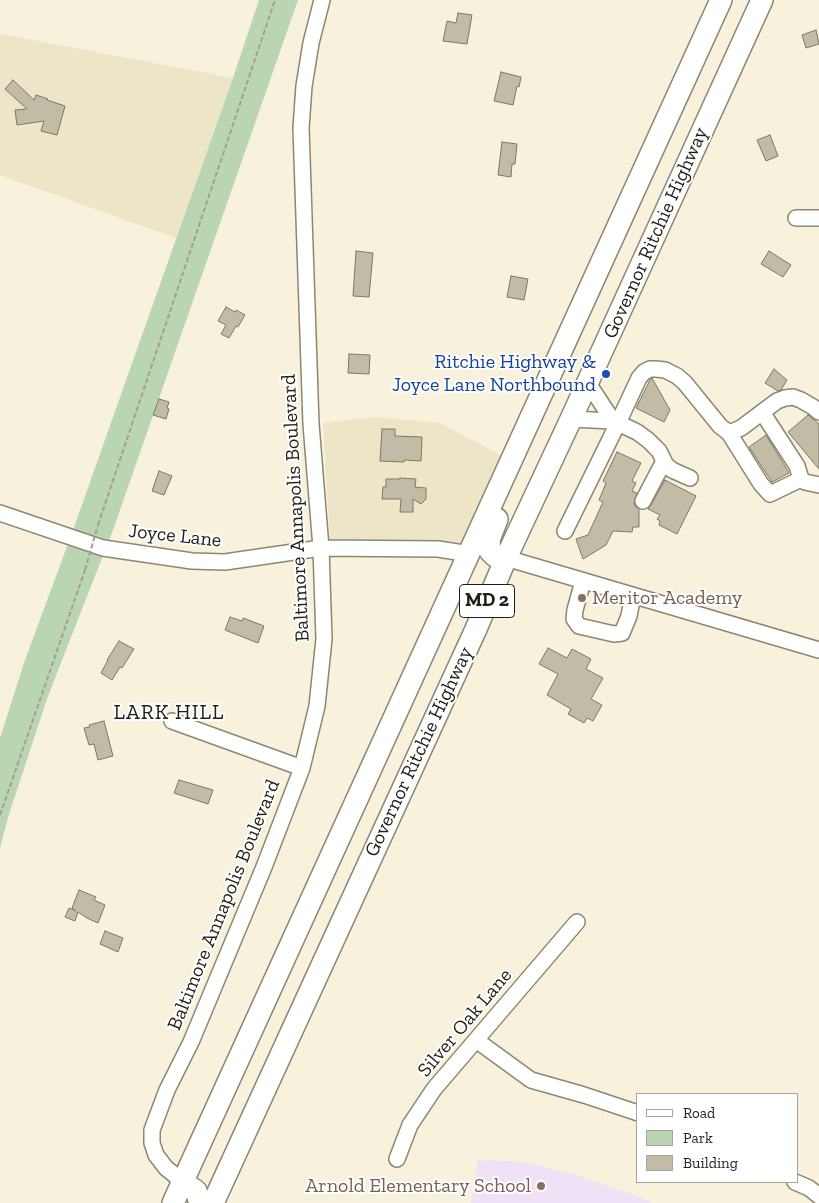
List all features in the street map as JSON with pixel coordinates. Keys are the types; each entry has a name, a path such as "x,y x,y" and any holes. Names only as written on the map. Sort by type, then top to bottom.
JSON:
{"highway":[{"name":"Governor Ritchie Highway","path":"173,1203 722,0"},
{"name":"Governor Ritchie Highway","path":"213,1203 762,0"},
{"path":"506,558 495,556 490,551 488,540 510,487 516,452"},
{"path":"470,554 483,562 486,572 476,629"},
{"path":"183,1182 196,1191 200,1203"}],"street":[{"name":"Baltimore Annapolis Boulevard","path":"183,1182 166,1168 156,1155 152,1143 152,1130 167,1090 191,1042 264,866 302,768 317,706 324,639 321,548 311,424 301,128 304,86 311,43 322,0"},
{"path":"796,218 819,218"},
{"path":"565,531 615,422 639,378 650,369 665,370 677,376 685,383 720,426 729,432 756,476 770,494 801,479"},
{"path":"588,383 615,422"},
{"path":"729,432 741,428 777,401 784,398 793,397 819,412"},
{"path":"762,412 797,466 801,479 805,482 819,484"},
{"path":"571,419 615,422 637,432 648,440 672,470 690,478"},
{"path":"642,501 664,461"},
{"name":"Joyce Lane","path":"0,513 103,548 192,561 225,562 321,548 438,549 470,554"},
{"path":"506,558 819,650"},
{"path":"583,580 574,610 574,619 578,626 614,634 622,633 629,616 633,596"},
{"path":"172,721 302,768"},
{"name":"Silver Oak Lane","path":"397,1160 410,1125 434,1089 577,922"},
{"path":"476,1040 531,1080 636,1112"},
{"path":"797,1183 809,1188 819,1196"}],"path":[{"path":"0,815 85,570 98,525 276,0"}],"shaded area":[{"path":"1,34 233,78 176,238 0,175"},
{"path":"377,417 440,423 502,456 463,543 330,540 323,423"},
{"name":"Arnold Elementary School","path":"478,1160 523,1162 573,1174 652,1203 471,1203"}],"green space":[{"path":"259,0 298,0 113,530 48,696 8,817 0,848 0,738 25,660 72,533"}],"building":[{"path":"458,13 472,15 467,44 443,41 447,21 456,23"},
{"path":"816,30 819,44 806,48 802,35"},
{"path":"501,72 521,77 513,105 494,101"},
{"path":"13,80 34,100 36,95 65,106 57,135 41,131 44,121 17,125 15,110 27,109 5,89"},
{"path":"770,135 778,156 766,161 757,140"},
{"path":"502,142 517,144 515,164 512,164 511,177 498,175"},
{"path":"356,251 373,253 369,297 353,296"},
{"path":"769,251 791,265 783,277 761,264"},
{"path":"511,276 528,279 524,300 507,297"},
{"path":"226,307 245,315 229,338 221,334 226,325 218,321"},
{"path":"349,354 370,355 369,374 348,373"},
{"path":"774,369 787,380 781,390 778,391 765,383"},
{"path":"652,378 670,410 664,422 636,408"},
{"path":"159,399 169,402 166,419 153,415"},
{"path":"808,415 819,424 819,469 788,432"},
{"path":"382,429 395,429 395,436 422,437 421,461 380,461"},
{"path":"766,435 789,473 772,482 749,447"},
{"path":"617,452 641,463 632,481 636,483 632,491 637,493 634,502 635,506 639,509 639,527 633,527 632,532 613,531 606,545 583,559 576,539 588,535 603,502 599,500 606,483 603,481"},
{"path":"159,471 172,476 164,495 152,491"},
{"path":"386,479 416,479 415,487 426,488 426,499 421,504 413,499 413,512 400,512 401,499 382,499 383,487 386,487"},
{"path":"665,480 696,496 677,534 659,525 660,521 657,519 660,515 648,509"},
{"path":"230,617 242,621 243,618 264,626 258,643 225,630"},
{"path":"119,641 134,649 112,680 101,673"},
{"path":"548,648 567,658 572,649 591,659 586,669 603,678 591,699 602,705 593,721 587,718 584,723 568,714 571,709 547,695 558,674 539,664"},
{"path":"104,721 113,756 98,760 94,744 89,745 84,728"},
{"path":"179,780 213,790 208,804 174,793"},
{"path":"79,890 96,897 94,900 105,905 98,923 78,912 75,921 65,917 69,908 76,911 72,908"},
{"path":"105,931 123,938 118,952 100,944"}],"place":[{"name":"Ritchie Highway & Joyce Lane Northbound","path":"606,374"},
{"name":"Meritor Academy","path":"582,598"},
{"name":"Arnold Elementary School","path":"541,1186"}],"district":[{"name":"LARK HILL","path":"169,713"}]}
